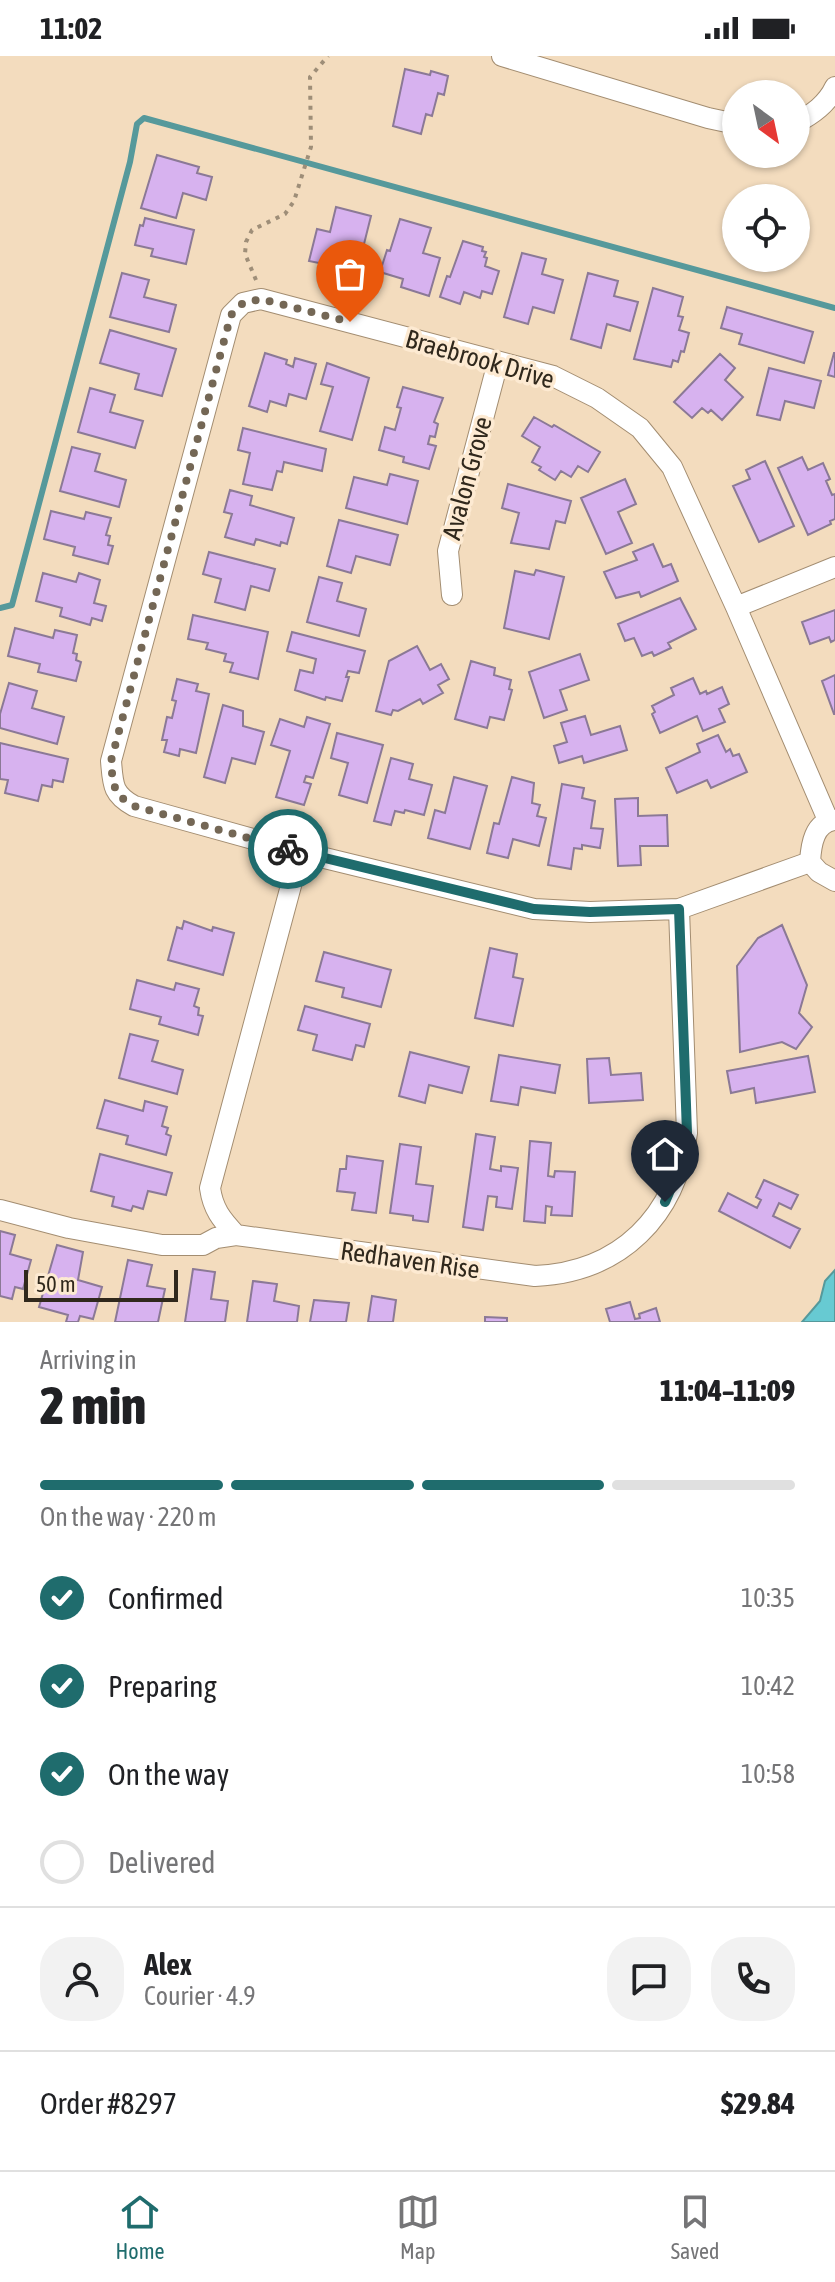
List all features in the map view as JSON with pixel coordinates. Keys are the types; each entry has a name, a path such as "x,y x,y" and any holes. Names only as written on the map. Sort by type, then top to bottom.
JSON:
{"street":[{"path":"502,56 722,121"},
{"path":"810,116 829,99 835,87"},
{"path":"261,299 243,303 231,315 111,761 113,785 120,799 134,806 300,852 534,909 590,912 679,909 810,862"},
{"name":"Braebrook Drive","path":"261,299 553,376 597,398 640,428 672,467 831,820"},
{"name":"Avalon Grove","path":"452,595 448,551 498,362"},
{"path":"736,607 835,567"},
{"path":"831,820 819,828 811,843 810,862 819,872 835,881"},
{"path":"236,1235 218,1216 212,1204 210,1188 300,852"},
{"name":"Redhaven Rise","path":"236,1235 535,1276 585,1268 632,1241 665,1202 683,1160 687,1133 679,909"},
{"path":"0,1210 69,1228 162,1245 203,1245 216,1238 236,1235"}],"path":[{"path":"261,299 245,254 246,242 252,230 285,214 294,201 310,151 310,77 328,56"}],"water":[{"path":"835,1270 835,1322 802,1322 820,1301 825,1281"}],"building":[{"path":"405,69 448,76 444,95 438,93 432,116 426,114 421,134 393,126"},
{"path":"157,155 199,167 197,173 212,177 206,200 183,193 176,218 141,208"},
{"path":"336,207 371,216 356,276 333,271 334,266 309,261 317,229 330,232"},
{"path":"145,218 194,230 186,264 151,256 153,249 135,245"},
{"path":"400,219 431,228 423,253 440,258 429,296 401,287 403,279 380,272"},
{"path":"463,241 483,247 482,251 486,252 484,257 487,258 485,266 499,271 492,294 482,291 480,298 464,292 460,304 440,297"},
{"path":"522,253 546,259 542,274 563,280 554,313 533,307 528,324 504,317"},
{"path":"122,273 149,280 144,297 176,305 169,332 110,317"},
{"path":"588,273 618,281 614,296 638,302 630,331 607,324 601,348 571,339"},
{"path":"653,288 683,297 678,316 683,317 679,330 689,333 684,352 681,351 678,362 673,360 671,367 634,359"},
{"path":"727,307 813,332 804,363 739,344 742,334 721,328"},
{"path":"110,330 176,349 162,396 135,389 139,374 100,363"},
{"path":"265,353 287,360 286,364 293,367 295,358 316,364 306,399 289,394 286,406 270,401 267,412 249,406"},
{"path":"835,353 835,377 828,375"},
{"path":"720,354 735,368 725,380 743,397 722,420 711,410 708,413 702,408 692,418 674,402"},
{"path":"327,363 369,378 352,440 320,431 333,387 321,384"},
{"path":"769,368 821,381 814,408 785,401 780,420 757,415"},
{"path":"403,387 443,398 434,422 438,424 435,437 430,436 428,444 436,446 429,469 403,462 404,457 379,450 385,427 395,430"},
{"path":"90,388 115,395 110,412 143,421 135,448 78,432"},
{"path":"534,417 600,452 588,472 578,466 571,477 561,471 555,480 539,470 541,467 532,462 540,447 522,436"},
{"path":"243,428 326,449 322,471 284,462 282,472 277,471 272,490 243,484 250,453 238,450"},
{"path":"72,447 100,454 95,471 126,480 119,507 60,491"},
{"path":"802,457 808,470 823,463 830,479 826,481 832,495 835,494 835,519 808,535 778,468"},
{"path":"765,461 794,526 759,542 733,486 750,479 746,470"},
{"path":"390,474 418,481 407,524 346,508 354,477 387,485"},
{"path":"625,479 636,504 618,512 632,543 606,554 581,498"},
{"path":"508,484 571,501 565,523 556,521 549,549 511,543 519,513 502,508"},
{"path":"230,490 252,496 250,505 294,518 287,544 281,542 280,546 256,539 254,545 225,537 232,514 224,512"},
{"path":"51,511 84,519 86,512 111,518 106,535 110,536 108,545 113,546 108,564 73,555 75,547 44,539"},
{"path":"339,520 398,535 390,565 356,556 351,573 327,566"},
{"path":"653,544 663,567 671,564 678,581 641,597 639,592 616,598 604,572 637,560 633,552"},
{"path":"209,552 275,569 269,591 251,586 245,610 215,602 221,579 203,574"},
{"path":"536,570 564,577 549,639 504,628 515,571 534,575"},
{"path":"43,573 76,582 79,573 100,580 94,603 106,606 102,621 92,618 90,625 60,616 62,608 36,601"},
{"path":"319,577 342,583 337,601 366,609 359,636 307,622"},
{"path":"680,598 696,629 668,643 671,648 654,656 652,652 642,656 634,638 625,641 618,624"},
{"path":"835,610 835,640 831,642 829,637 810,644 802,622"},
{"path":"193,615 268,632 258,679 230,672 233,663 224,661 226,654 206,649 208,643 188,639"},
{"path":"15,628 53,638 55,630 77,635 73,653 77,654 76,660 81,662 76,681 38,672 40,664 8,656"},
{"path":"292,632 365,651 359,673 348,671 342,701 326,697 325,700 295,690 300,670 313,673 316,659 287,651"},
{"path":"417,646 430,670 441,664 449,679 438,685 443,693 423,704 420,699 398,711 393,710 391,715 376,711 389,661"},
{"path":"580,654 589,680 560,690 567,710 544,718 529,672"},
{"path":"471,661 495,668 494,675 511,680 509,689 512,690 504,720 490,717 487,728 455,719"},
{"path":"835,675 835,714 834,714 822,681"},
{"path":"693,678 700,694 722,687 729,704 719,709 725,722 703,731 697,716 660,733 652,706 674,695 671,688"},
{"path":"177,679 198,684 196,691 209,694 196,753 180,749 179,756 164,752 167,740 162,740 167,717 172,718"},
{"path":"9,683 37,691 32,708 64,717 57,744 0,728 0,714"},
{"path":"223,705 243,711 243,726 264,732 255,764 232,758 225,783 204,777"},
{"path":"585,716 591,735 620,726 627,750 584,763 582,756 559,763 554,746 567,742 561,723"},
{"path":"307,717 330,724 313,778 306,776 304,782 311,784 304,805 276,797 290,751 271,745 280,719 304,727"},
{"path":"337,733 383,745 367,803 339,795 348,763 331,758"},
{"path":"718,735 726,752 730,749 733,756 739,754 747,772 711,788 707,780 677,793 666,768 700,752 697,744"},
{"path":"0,743 68,759 63,782 53,780 52,787 42,785 38,801 5,793 8,780 0,779"},
{"path":"391,758 413,764 409,779 432,785 424,815 395,811 391,825 374,821"},
{"path":"454,777 487,786 470,849 428,838 435,810 445,813"},
{"path":"512,777 534,783 532,803 540,805 537,816 546,818 539,846 513,839 508,858 487,853 494,823 499,824"},
{"path":"562,784 584,788 582,798 595,801 591,828 603,829 600,848 582,845 582,849 574,848 571,869 548,865"},
{"path":"638,798 638,816 667,815 668,846 640,846 641,865 618,866 615,799"},
{"path":"184,921 212,931 213,927 234,933 223,975 168,960 177,927 182,929"},
{"path":"782,925 807,985 799,1013 812,1027 796,1049 782,1042 740,1052 737,966 758,938"},
{"path":"490,948 517,954 513,977 523,979 513,1026 475,1018"},
{"path":"324,952 391,970 381,1007 342,997 344,988 316,981"},
{"path":"137,980 174,990 176,983 199,989 194,1006 199,1008 198,1015 203,1016 198,1035 159,1024 161,1017 130,1009"},
{"path":"305,1006 370,1024 364,1047 356,1045 352,1060 313,1050 317,1035 298,1030"},
{"path":"130,1034 158,1041 152,1061 183,1070 177,1094 119,1078"},
{"path":"410,1052 469,1067 462,1093 429,1085 425,1103 399,1096"},
{"path":"499,1055 560,1065 555,1093 521,1087 518,1105 491,1101"},
{"path":"808,1056 815,1092 756,1103 754,1088 731,1093 727,1071"},
{"path":"609,1058 611,1075 641,1073 643,1100 589,1103 587,1059"},
{"path":"105,1100 143,1111 145,1101 167,1107 162,1126 168,1128 166,1134 171,1136 166,1155 126,1144 128,1136 97,1128"},
{"path":"476,1134 495,1137 490,1169 501,1171 501,1166 518,1168 512,1209 496,1207 497,1197 488,1196 483,1230 463,1227"},
{"path":"530,1141 551,1143 548,1176 554,1177 555,1171 575,1172 572,1216 551,1215 552,1207 546,1206 545,1223 524,1221"},
{"path":"400,1144 421,1147 416,1184 433,1186 428,1222 390,1213"},
{"path":"100,1154 172,1173 166,1195 148,1191 143,1209 133,1206 131,1211 112,1206 114,1197 91,1191"},
{"path":"347,1156 383,1161 376,1213 352,1210 355,1193 337,1191 340,1169 346,1169"},
{"path":"764,1180 798,1195 791,1209 779,1203 773,1216 800,1229 790,1248 719,1211 728,1193 757,1208 761,1200 756,1197"},
{"path":"0,1231 15,1235 10,1254 31,1260 23,1289 15,1287 12,1299 0,1296"},
{"path":"57,1245 83,1252 78,1280 102,1287 93,1319 80,1316 78,1322 66,1322 68,1315 39,1307"},
{"path":"128,1260 152,1265 147,1286 165,1289 158,1322 115,1322"},
{"path":"193,1269 215,1272 211,1299 228,1301 225,1322 185,1322"},
{"path":"253,1281 277,1284 274,1301 299,1306 297,1322 247,1322"},
{"path":"372,1296 396,1300 393,1322 368,1322"},
{"path":"314,1300 349,1303 346,1322 310,1322"},
{"path":"630,1302 635,1319 640,1318 639,1314 656,1308 660,1322 610,1322 606,1309"},
{"path":"485,1317 507,1318 507,1322 485,1322"}],"waterway":[{"path":"0,608 12,605 130,162 137,124 144,118 835,308"}],"way so far":[{"path":"288,849 134,806 120,799 113,785 111,761 231,315 243,303 261,299 350,322"}],"route":[{"path":"288,849 534,909 590,912 679,909 687,1133 683,1160 665,1202"}]}
